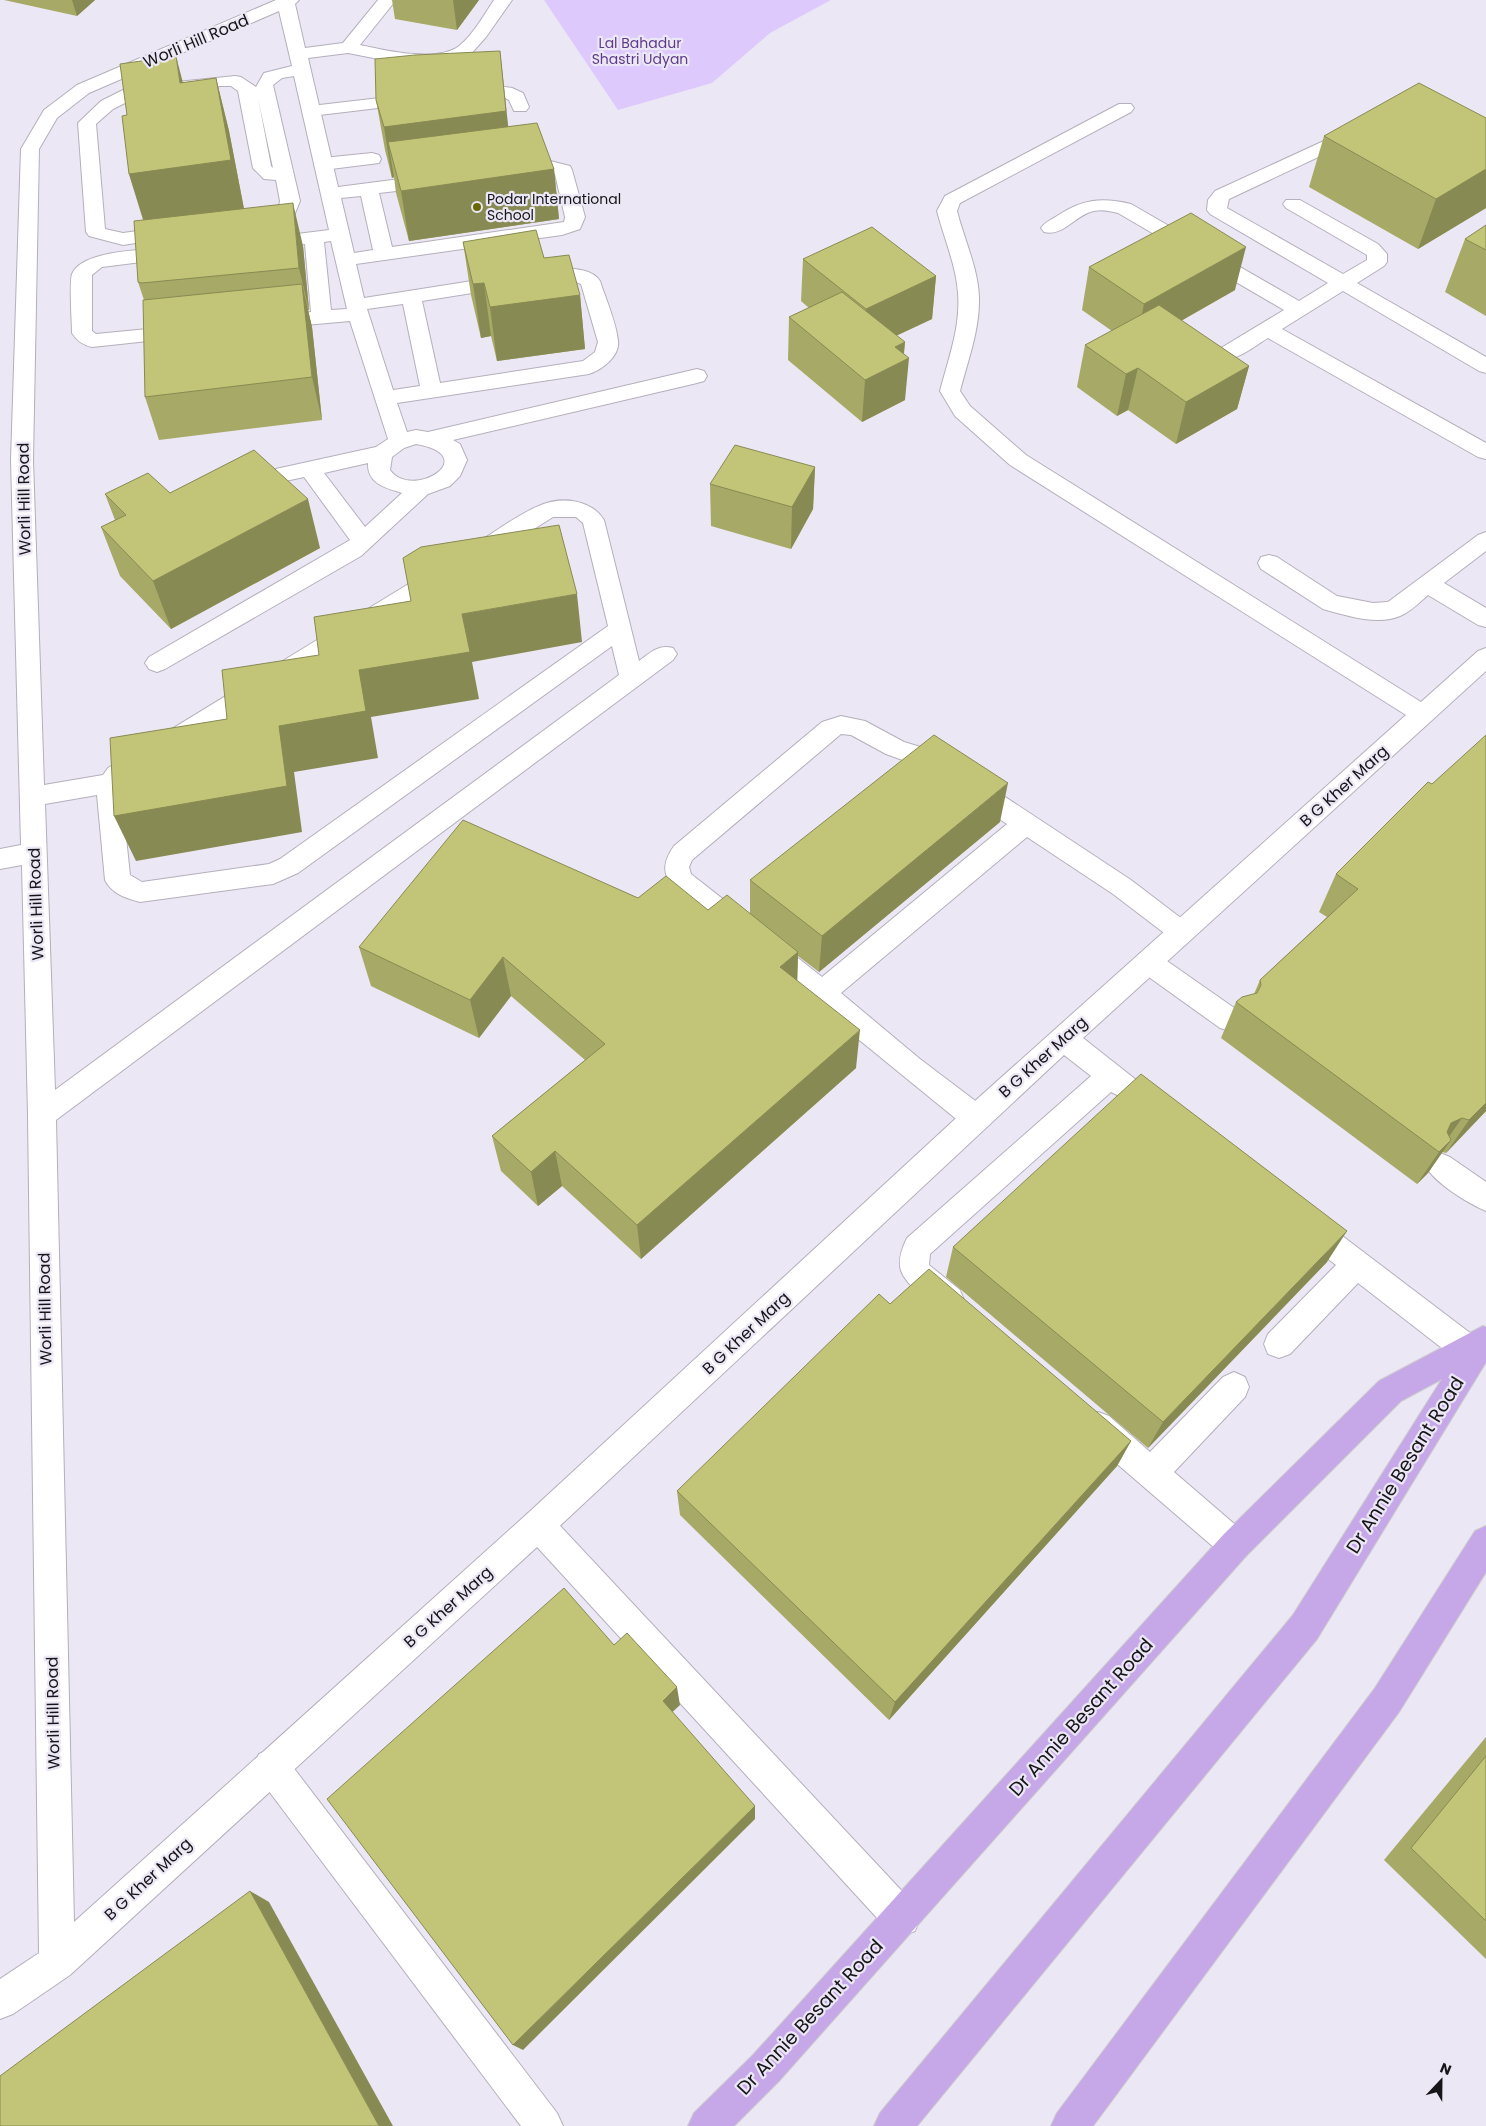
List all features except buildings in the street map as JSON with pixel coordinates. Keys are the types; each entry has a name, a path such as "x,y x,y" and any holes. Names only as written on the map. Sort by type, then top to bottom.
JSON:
{"main road":[{"name":"Dr Annie Besant Road","path":"707,2126 766,2068 1235,1545 1390,1391 1479,1341"},
{"name":"Dr Annie Besant Road","path":"893,2126 1305,1627 1479,1341"},
{"path":"1070,2126 1387,1700 1486,1542"}],"street":[{"path":"348,48 387,0"},
{"path":"391,447 385,398 357,309 340,234 308,187 264,85 267,78 300,62 348,48 409,60 440,58 464,51 480,33 503,0"},
{"path":"239,223 278,218 286,214 290,200 308,187 323,164 288,1"},
{"name":"Worli Hill Road","path":"58,1962 42,1115 34,853 11,462 30,148 42,123 56,106 83,89 288,1"},
{"path":"190,230 123,239 96,232 87,123 107,104 135,91 220,81 242,84 247,88 262,168 271,174 308,187 369,189 446,179"},
{"path":"451,95 490,90 509,92 518,97 520,107"},
{"path":"311,111 432,97"},
{"path":"1125,108 952,200 947,211 967,283 968,302 966,323 950,391 962,411 1018,460 1424,715"},
{"path":"1339,140 1222,195 1218,200 1217,210 1486,366"},
{"path":"323,164 372,158"},
{"path":"346,260 562,229 573,225 575,217 563,170 542,165 494,172"},
{"path":"369,189 384,254"},
{"path":"1051,228 1089,204 1102,203 1124,208 1299,310"},
{"path":"1228,353 1377,262 1376,254 1370,248 1293,204"},
{"path":"245,245 340,234"},
{"path":"314,237 322,317"},
{"path":"196,251 97,262 87,268 82,275 82,334 92,341 198,330"},
{"path":"255,324 322,317 411,296 554,274 577,275 590,281 608,342 603,356 589,367 385,398"},
{"path":"411,296 432,390"},
{"path":"1268,329 1486,452"},
{"path":"432,438 697,376"},
{"path":"224,487 310,469 391,447 416,436 432,438 446,443 455,452 457,463 451,475 438,484 420,489 401,488 387,481 378,471 379,459 391,447"},
{"path":"310,469 363,541"},
{"path":"157,663 353,550 420,489"},
{"path":"620,629 289,866 273,874 140,892 118,880 109,791 110,783 117,775 548,510 570,508 582,511 593,520 620,629 632,678"},
{"path":"1269,562 1331,603 1373,610 1393,610 1486,540"},
{"path":"1427,584 1486,619"},
{"path":"42,1115 665,654"},
{"name":"B G Kher Marg","path":"0,2001 58,1962 271,1766 538,1525 1062,1039 1486,658"},
{"path":"976,1118 910,1067 822,993 682,882 676,873 676,862 683,853 831,728 840,724 864,728 896,749 915,752 928,758 1122,887 1180,932"},
{"path":"32,797 110,783"},
{"path":"822,993 1026,823"},
{"path":"0,859 34,853"},
{"path":"1148,962 1230,1020"},
{"path":"1062,1039 1149,1105"},
{"path":"967,1315 915,1271 914,1260 917,1247 1110,1076"},
{"path":"1440,1166 1486,1198"},
{"path":"1288,1211 1357,1264 1479,1341"},
{"path":"1279,1344 1357,1264"},
{"path":"1151,1473 1234,1388"},
{"path":"1078,1410 1235,1545"},
{"path":"538,1525 902,1918"},
{"path":"271,1766 544,2126"}],"green space":[{"name":"Lal Bahadur Shastri Udyan","path":"544,0 831,0 770,33 712,83 618,110"}],"place":[{"name":"Podar International School","path":"477,207"}]}
